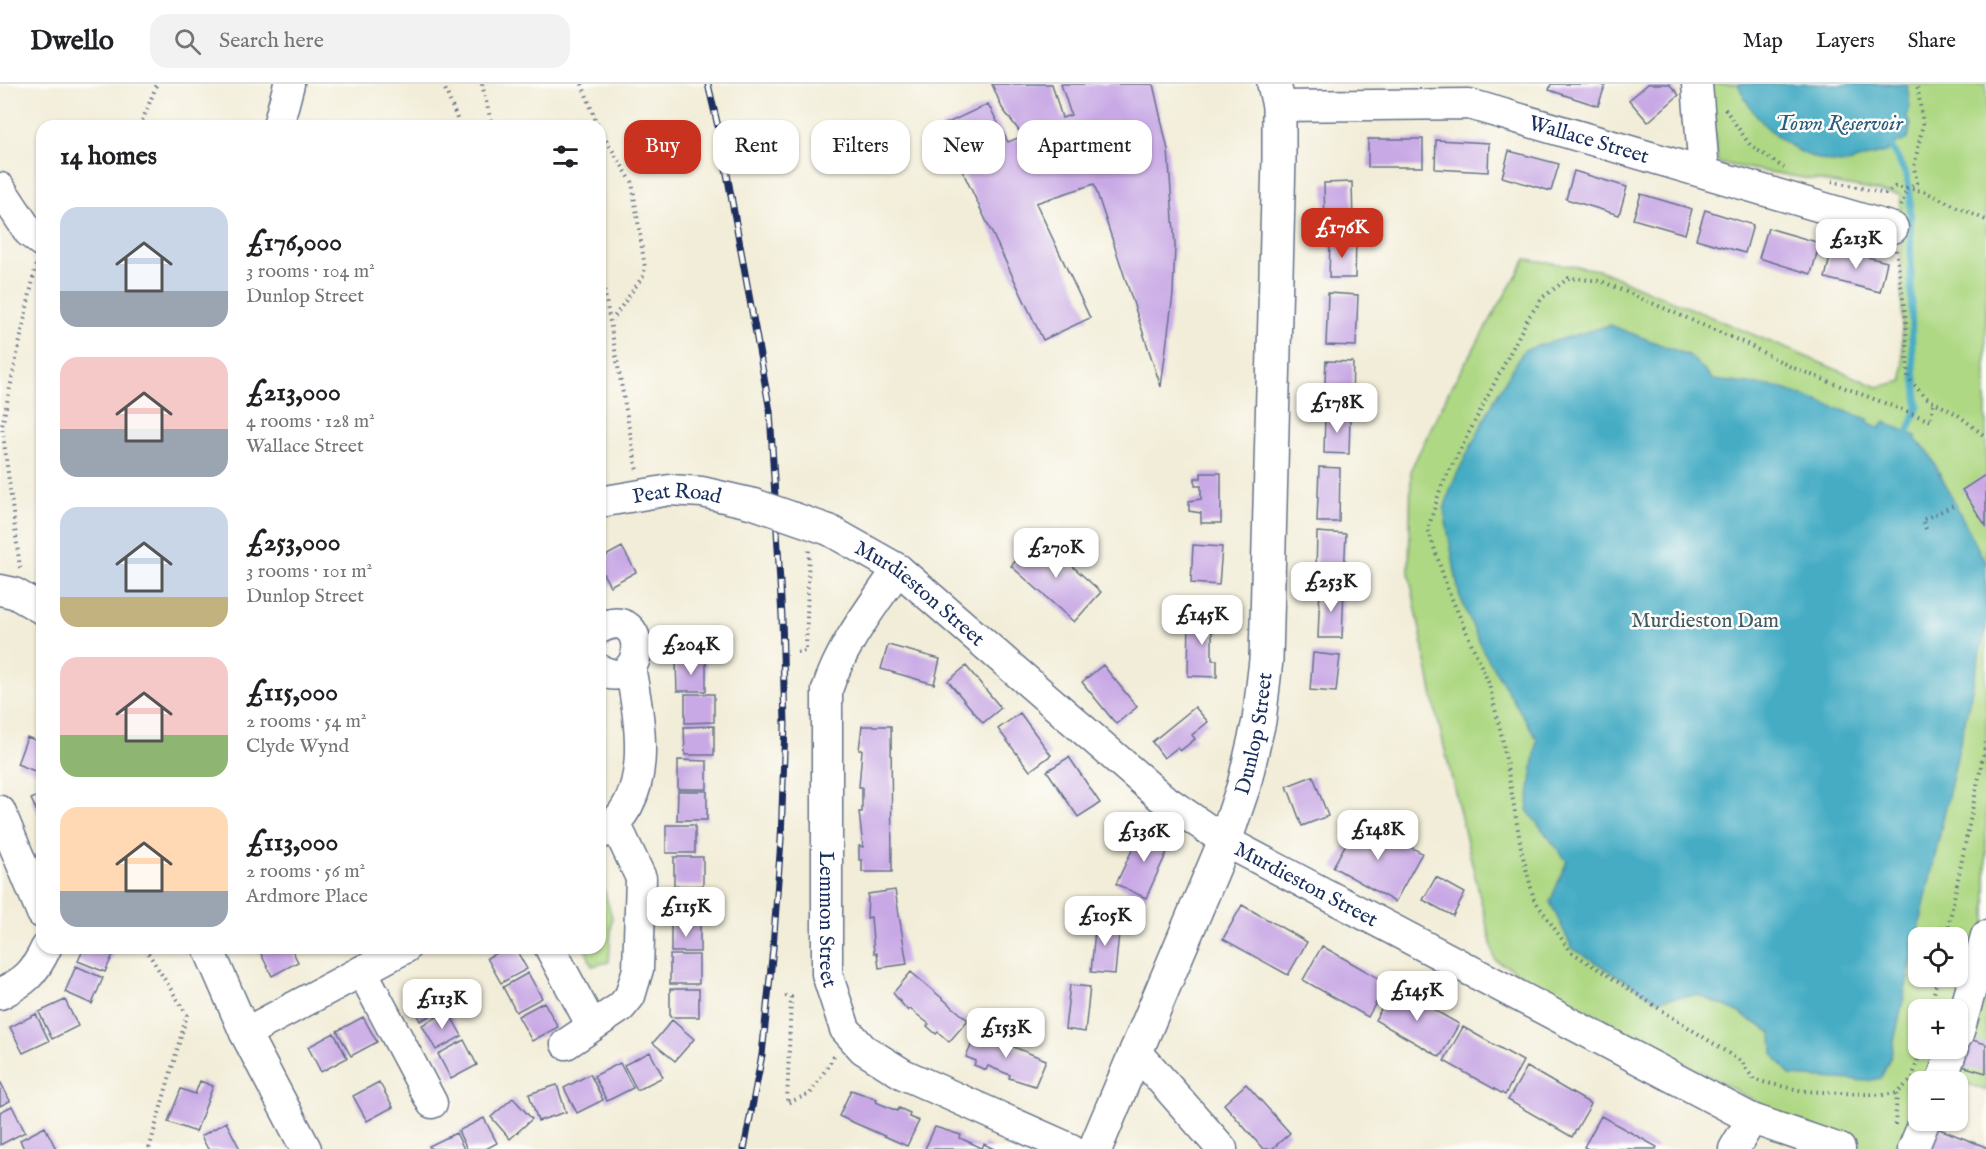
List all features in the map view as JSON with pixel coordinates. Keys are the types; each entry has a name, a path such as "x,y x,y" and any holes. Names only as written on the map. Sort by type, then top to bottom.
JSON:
{"main road":[{"name":"Dunlop Street","path":"1095,1149 1225,842 1244,785 1259,721 1266,660 1276,95"}],"street":[{"path":"280,120 289,84"},
{"path":"1696,84 1704,172"},
{"name":"Wallace Street","path":"1276,95 1470,94 1704,172 1893,228"},
{"path":"0,188 36,245"},
{"name":"Peat Road","path":"606,500 670,490 702,492 754,504 820,526"},
{"name":"Murdieston Street","path":"820,526 898,569 1161,797 1225,842 1752,1119 1840,1149"},
{"name":"Lemmon Street","path":"898,569 862,621 831,678 827,690 827,974 845,1029 863,1049 903,1074 1071,1149"},
{"path":"7,591 36,606"},
{"path":"606,626 616,624 633,634 638,648 635,661 630,667 618,673 606,671"},
{"path":"566,1044 621,1007 630,996 638,969 640,879 608,830 628,807 636,786 641,749 630,667"},
{"path":"0,811 36,898"},
{"path":"1968,1000 1986,936"},
{"path":"0,994 22,982 37,968 43,954"},
{"path":"211,954 244,1033 306,1149"},
{"path":"244,1033 394,954"},
{"path":"553,954 592,1026"},
{"path":"362,971 432,1103"},
{"path":"1135,1050 1222,1149"},
{"path":"1734,1149 1752,1119"},
{"path":"1913,1149 1920,1131"}],"path":[{"path":"142,120 157,84"},
{"path":"443,84 458,120"},
{"path":"482,84 491,120"},
{"path":"582,84 596,120"},
{"path":"1917,84 1923,124 1914,167 1917,183 1907,188 1893,228 1906,319 1908,378 1925,397 1958,416 1986,437"},
{"path":"1721,103 1750,145 1790,171"},
{"path":"606,139 632,182 645,268 643,276 611,320"},
{"path":"1822,179 1886,194 1895,187 1923,191 1986,220"},
{"path":"7,591 20,560 2,426 36,269"},
{"path":"1918,1059 1912,1079 1897,1093 1883,1095 1803,1091 1754,1080 1742,1062 1570,951 1534,899 1522,853 1503,737 1489,684 1448,590 1428,529 1441,487 1528,318 1543,297 1569,278 1601,281 1746,344 1791,367 1931,421 1933,403"},
{"path":"606,296 642,495"},
{"path":"1926,528 1922,520 1955,505"},
{"path":"797,652 806,651 820,526"},
{"path":"1948,927 1986,742"},
{"path":"149,954 187,1015 149,1149"},
{"path":"785,996 791,997 787,1102 810,1094 834,1057 845,1029"}],"green space":[{"name":"Murdieston Dam","path":"1709,84 1986,84 1986,1091 1968,1084 1968,1071 1908,1071 1908,1131 1919,1131 1920,1149 1840,1149 1495,960 1435,708 1409,573 1411,469 1450,389 1526,259 1599,270 1878,387 1903,381 1900,195 1718,163"},
{"path":"606,896 612,917 609,962 592,966 587,954 606,954"}],"water":[{"name":"Town Reservoir","path":"1738,84 1907,84 1910,107 1907,117 1911,123 1908,139 1891,146 1887,152 1848,163 1826,161 1809,156 1779,138 1766,126 1745,99"},
{"name":"Murdieston Dam","path":"1610,325 1690,356 1713,380 1778,387 1868,419 1869,423 1880,428 1884,422 1916,436 1916,440 1928,451 1986,564 1986,626 1919,927 1908,927 1908,978 1891,1055 1881,1078 1867,1081 1791,1076 1773,1054 1772,1033 1734,1010 1697,995 1657,1000 1572,948 1550,902 1567,861 1527,810 1537,739 1482,649 1459,594 1444,510 1452,484 1495,398 1524,350"}],"building":[{"path":"992,84 1052,84 1062,118 1071,115 1061,84 1153,84 1168,150 1175,246 1173,294 1161,387 1094,184 1036,203 1090,318 1043,340 964,174 1005,174 1005,136 1008,142 1017,138 1017,174 1152,174 1152,120 1017,120 1017,128 1002,108"},
{"path":"1551,84 1605,86 1598,106 1549,90"},
{"path":"1648,84 1669,84 1679,95 1648,122 1629,100"},
{"path":"988,104 996,120 954,120"},
{"path":"1368,139 1423,139 1423,167 1368,167"},
{"path":"1436,140 1489,143 1488,172 1435,169"},
{"path":"1509,151 1559,164 1551,191 1502,177"},
{"path":"1574,171 1627,187 1619,215 1566,199"},
{"path":"1352,182 1353,224 1325,225 1324,183"},
{"path":"1641,194 1692,209 1685,234 1633,219"},
{"path":"1705,210 1753,225 1745,253 1696,239"},
{"path":"1768,228 1820,243 1811,274 1759,258"},
{"path":"1330,240 1356,240 1355,278 1329,278"},
{"path":"1832,248 1887,262 1880,292 1825,278"},
{"path":"1328,293 1358,295 1356,346 1326,345"},
{"path":"1326,361 1353,362 1352,402 1324,401"},
{"path":"1325,415 1350,416 1349,454 1324,453"},
{"path":"1319,467 1340,468 1339,522 1317,522"},
{"path":"1201,473 1221,473 1221,523 1201,523 1201,513 1189,511 1189,501 1201,499 1201,486 1195,486 1195,478 1201,478"},
{"path":"1985,475 1986,477 1986,526 1962,490"},
{"path":"1317,532 1346,534 1344,575 1316,574"},
{"path":"1039,536 1101,592 1074,622 1011,566"},
{"path":"1193,545 1222,547 1219,585 1191,583"},
{"path":"622,547 636,572 610,586 606,579 606,556"},
{"path":"1320,587 1344,588 1342,638 1318,638"},
{"path":"1189,615 1218,616 1217,631 1212,631 1212,660 1217,660 1217,677 1188,676"},
{"path":"705,630 705,659 676,659 676,631"},
{"path":"888,645 940,659 934,684 881,669"},
{"path":"1313,653 1340,656 1336,692 1310,690"},
{"path":"676,662 706,662 706,691 677,691"},
{"path":"1103,665 1137,707 1116,724 1082,682"},
{"path":"966,666 1001,708 983,723 948,681"},
{"path":"685,694 714,694 714,722 685,723"},
{"path":"1195,707 1208,722 1192,735 1195,739 1180,751 1177,748 1164,758 1152,742"},
{"path":"1020,713 1051,755 1030,771 998,729"},
{"path":"714,726 714,755 685,755 684,727"},
{"path":"862,726 891,726 892,872 862,872 862,860 859,860 859,846 863,847 859,812 862,812 862,787 859,787 862,750 859,750"},
{"path":"27,737 36,741 36,772 17,764"},
{"path":"1069,757 1100,803 1078,817 1047,771"},
{"path":"678,760 707,761 707,789 678,789"},
{"path":"1313,776 1328,816 1302,826 1287,786"},
{"path":"678,791 707,791 707,820 677,820"},
{"path":"36,797 36,809 31,799"},
{"path":"1365,823 1422,853 1395,902 1333,867 1356,826"},
{"path":"666,825 695,825 695,853 666,853"},
{"path":"1143,827 1172,841 1146,898 1116,884"},
{"path":"674,857 703,857 703,886 674,886"},
{"path":"1436,877 1465,893 1453,916 1423,900"},
{"path":"673,890 703,890 703,918 673,918"},
{"path":"895,890 907,964 879,968 877,953 874,953 871,917 867,918 868,894"},
{"path":"1242,905 1307,942 1288,975 1223,939"},
{"path":"1096,919 1120,922 1115,974 1091,972"},
{"path":"671,923 700,923 700,952 671,952"},
{"path":"1322,946 1387,983 1368,1017 1303,980"},
{"path":"81,954 113,954 105,972 78,961"},
{"path":"261,954 294,954 298,962 272,976"},
{"path":"494,954 518,954 527,969 501,983 487,958"},
{"path":"670,955 699,955 699,984 670,984"},
{"path":"76,966 103,978 92,1004 65,992"},
{"path":"911,972 968,1020 949,1042 938,1032 936,1034 927,1026 929,1024 910,1009 908,1011 893,993"},
{"path":"528,973 542,998 516,1012 503,987"},
{"path":"433,982 446,1007 420,1021 407,996"},
{"path":"1070,985 1090,987 1085,1032 1065,1029"},
{"path":"1394,987 1459,1024 1440,1057 1375,1020"},
{"path":"670,989 699,989 699,1017 670,1017"},
{"path":"65,1000 78,1026 52,1039 39,1012"},
{"path":"544,1002 558,1027 532,1041 518,1016"},
{"path":"448,1011 462,1036 436,1050 422,1025"},
{"path":"36,1014 49,1041 23,1053 10,1027"},
{"path":"363,1017 377,1042 351,1056 337,1031"},
{"path":"672,1020 694,1039 675,1061 653,1043"},
{"path":"1463,1027 1523,1061 1505,1095 1444,1061"},
{"path":"977,1032 1046,1060 1035,1086 1009,1078 1010,1075 988,1066 986,1070 974,1065 976,1061 966,1057"},
{"path":"334,1033 347,1058 321,1072 308,1047"},
{"path":"1968,1039 1986,1044 1986,1073 1955,1064 1956,1059 1968,1059"},
{"path":"464,1040 477,1065 451,1079 438,1054"},
{"path":"650,1052 663,1077 637,1090 624,1065"},
{"path":"620,1063 633,1088 607,1101 594,1076"},
{"path":"1527,1067 1591,1104 1572,1137 1508,1100"},
{"path":"590,1074 603,1100 577,1113 564,1088"},
{"path":"0,1081 10,1101 0,1106"},
{"path":"200,1081 213,1086 196,1132 168,1122 181,1089 195,1094"},
{"path":"379,1082 393,1107 367,1121 353,1096"},
{"path":"1246,1084 1290,1133 1272,1149 1263,1149 1224,1104"},
{"path":"557,1085 566,1112 538,1121 529,1094"},
{"path":"851,1090 877,1099 876,1102 897,1111 899,1108 910,1113 909,1117 919,1121 907,1146 839,1116"},
{"path":"513,1098 532,1119 510,1139 491,1117"},
{"path":"12,1106 25,1132 0,1145 0,1112"},
{"path":"1601,1116 1657,1147 1656,1149 1588,1149 1584,1147"},
{"path":"484,1118 497,1143 486,1149 467,1149 458,1131"},
{"path":"226,1122 240,1149 208,1149 201,1136"},
{"path":"45,1127 56,1149 24,1149 20,1140"},
{"path":"935,1127 961,1135 960,1138 982,1148 984,1144 994,1149 925,1149"},
{"path":"1926,1131 1945,1131 1986,1147 1986,1149 1919,1149"},
{"path":"456,1133 464,1149 431,1149 429,1146"}],"waterway":[{"path":"1891,146 1907,177 1910,194 1912,347 1918,406 1908,432"}],"railway":[{"path":"708,84 720,135 770,411 782,617 785,725 781,840 762,1055 744,1149"}]}
